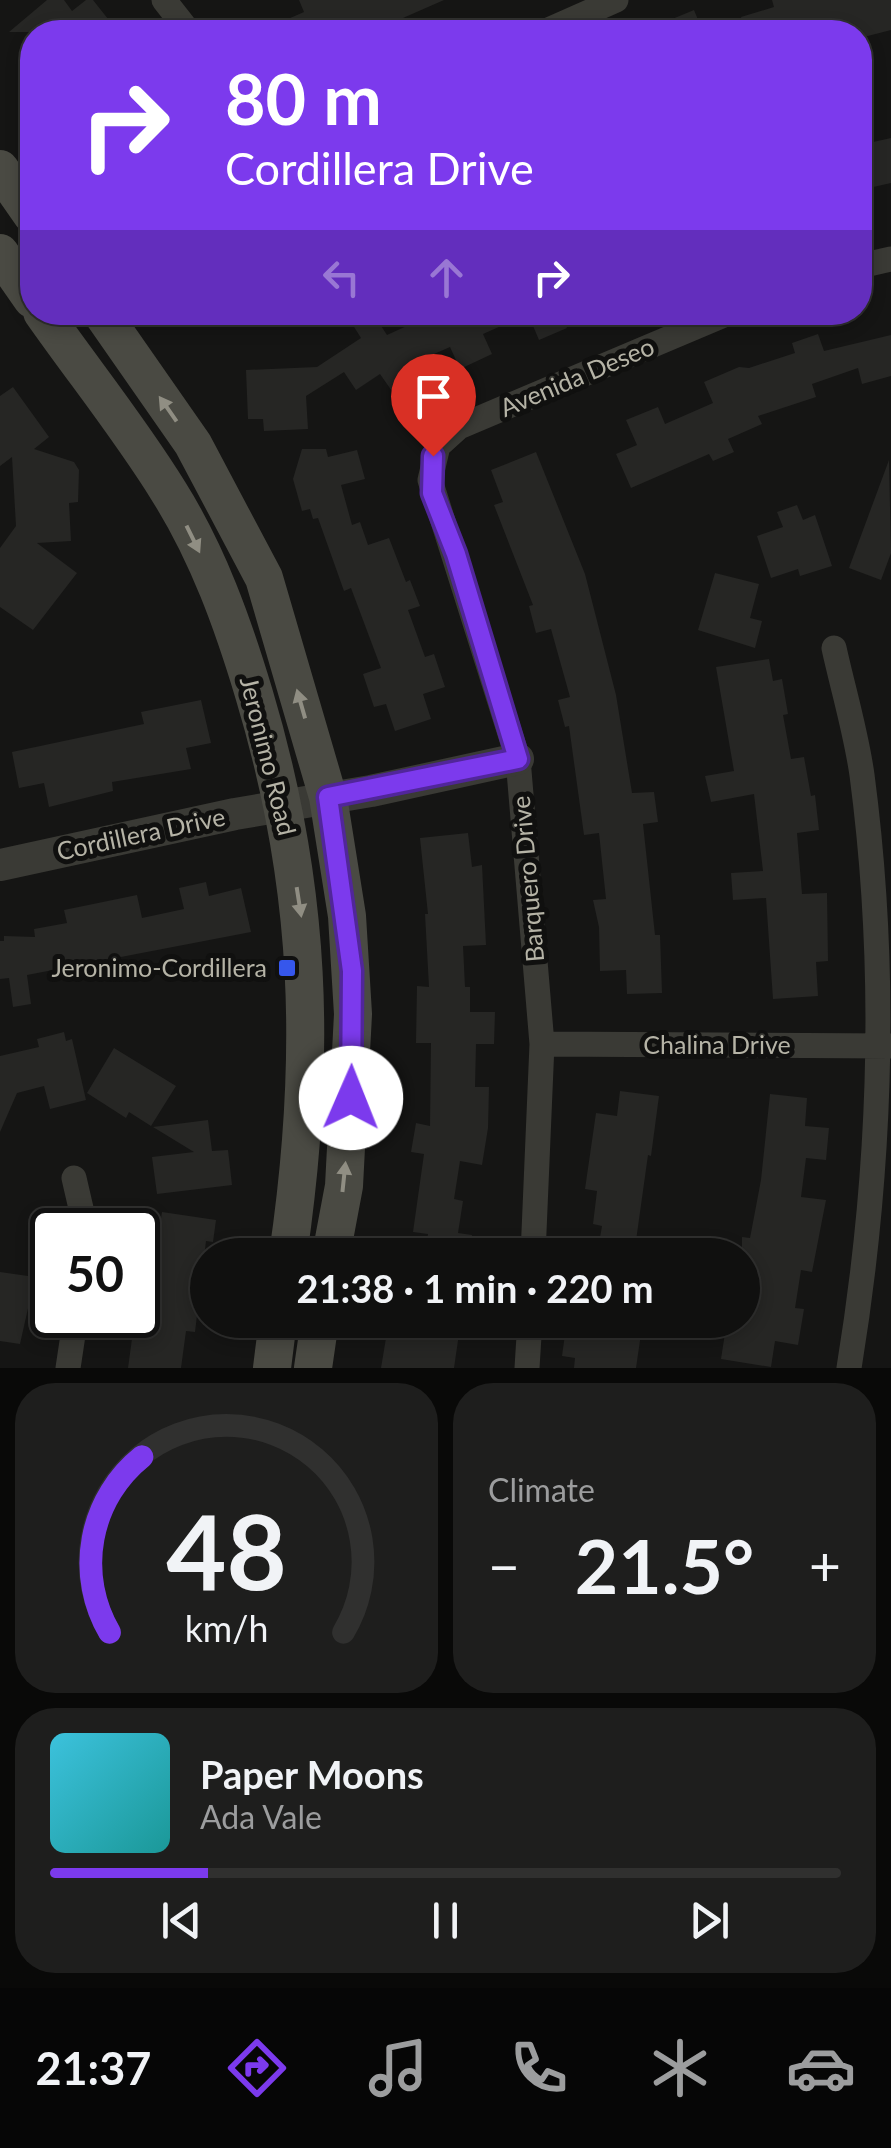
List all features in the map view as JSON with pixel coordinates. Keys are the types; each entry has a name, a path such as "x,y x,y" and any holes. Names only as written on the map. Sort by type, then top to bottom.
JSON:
{"main road":[{"path":"0,169 20,198"},
{"path":"0,253 20,282"},
{"name":"Jeronimo Road","path":"51,325 170,493 231,616 284,806 302,922 307,1046 304,1132 290,1238"},
{"name":"Jeronimo Road","path":"109,325 192,444 264,578 328,797 347,916 353,1014 344,1186 335,1238"},
{"path":"272,1368 276,1338"},
{"path":"313,1368 317,1338"}],"street":[{"path":"164,0 180,20"},
{"path":"571,20 616,0"},
{"name":"Avenida Deseo","path":"433,456 438,446 460,427 700,325"},
{"name":"Barquero Drive","path":"433,456 432,493 456,554 518,759 542,1044 534,1238"},
{"path":"834,648 862,771 886,1046 864,1278 849,1368"},
{"name":"Cordillera Drive","path":"0,865 518,759"},
{"name":"Chalina Drive","path":"542,1044 886,1046"},
{"path":"74,1178 81,1208"},
{"path":"68,1368 73,1338"},
{"path":"526,1368 528,1338"}],"building":[{"path":"47,0 64,0 72,11 86,0 93,0 109,20 23,20"},
{"path":"299,0 444,0 398,20 286,20 304,12"},
{"path":"772,0 891,0 891,30 872,35 872,20 742,20 741,17 774,7"},
{"path":"694,10 698,20 670,20"},
{"path":"891,138 891,183 872,187 872,142"},
{"path":"353,325 380,325 387,335 409,325 503,325 483,334 492,354 460,369 450,347 409,365 418,378 394,394 380,374 356,390 344,372 306,396 308,429 264,431 263,419 248,419 246,370 317,367 361,338"},
{"path":"533,325 566,325 567,328 539,340"},
{"path":"818,334 824,351 891,335 891,376 862,384 858,368 812,384 816,397 758,416 762,424 728,439 734,452 713,461 709,454 631,488 616,454 637,445 626,420 658,407 665,424 713,403 704,382 739,367 749,368 795,353 792,343"},
{"path":"13,387 49,437 34,449 74,462 79,470 78,502 69,503 71,541 37,543 77,573 33,630 0,607 0,548 16,526 12,457 0,466 0,396"},
{"path":"302,449 326,449 328,457 357,450 365,479 341,485 352,525 360,522 368,545 389,538 406,582 410,580 420,606 408,610 425,657 434,654 445,687 423,694 431,719 395,731 386,704 374,707 363,674 381,668 351,588 344,591 318,518 313,519 310,509 302,511 293,479"},
{"path":"536,452 585,574 616,695 632,793 654,792 658,822 643,824 655,935 660,935 662,993 627,994 626,970 600,971 599,927 593,900 606,899 599,833 584,835 569,726 565,727 558,700 570,697 551,629 536,633 529,606 533,605 494,505 503,502 491,470"},
{"path":"889,460 891,553 881,580 849,568"},
{"path":"797,505 803,520 815,515 832,566 800,576 798,569 771,578 757,536 783,527 777,512"},
{"path":"715,573 759,584 750,618 762,621 755,648 698,630"},
{"path":"769,659 773,681 782,679 788,714 783,715 791,759 804,757 811,796 815,795 819,830 797,833 802,894 827,893 828,961 816,962 818,996 773,999 766,898 733,900 731,873 763,871 754,794 711,802 705,776 734,771 716,667"},
{"path":"201,700 211,743 186,748 191,769 112,782 113,791 49,807 44,783 19,788 12,752 144,724 141,712"},
{"path":"468,833 472,867 482,865 486,945 463,946 470,1012 495,1012 494,1044 476,1044 475,1087 489,1087 488,1128 482,1165 460,1161 454,1199 463,1201 458,1233 472,1238 427,1238 428,1234 413,1232 424,1154 411,1152 416,1123 430,1126 431,1043 416,1043 417,986 429,987 428,914 420,838"},
{"path":"206,882 209,896 241,888 251,932 27,975 31,1004 13,1007 9,978 0,979 0,941 4,941 4,936 35,937 34,929 67,923 64,910 137,895 142,918 184,909 179,888"},
{"path":"64,1032 66,1041 72,1039 86,1100 50,1109 44,1086 17,1093 0,1132 0,1056 39,1047 37,1039"},
{"path":"114,1048 176,1086 151,1126 129,1112 126,1118 87,1093"},
{"path":"620,1091 659,1096 636,1238 600,1238 602,1226 593,1224 597,1191 585,1189 596,1113 617,1116"},
{"path":"770,1094 807,1098 805,1126 829,1128 826,1160 806,1158 801,1197 826,1200 812,1272 801,1270 795,1308 804,1309 798,1345 775,1341 771,1367 721,1359 724,1338 760,1338 760,1238 750,1238"},
{"path":"208,1120 212,1151 228,1150 232,1185 157,1194 152,1157 194,1152 153,1127"},
{"path":"162,1212 216,1220 214,1238 190,1238 190,1331 186,1331 181,1368 128,1368 132,1338 160,1338"},
{"path":"0,1272 30,1276 30,1299 20,1344 0,1341"},
{"path":"386,1338 458,1338 454,1368 381,1368"},
{"path":"564,1338 640,1338 636,1368 574,1368 575,1358 562,1356"}],"place":[{"name":"Jeronimo-Cordillera","path":"287,968"}],"route":[{"path":"351,1098 352,971 328,797 518,759 456,554 432,493 433,456"}]}
